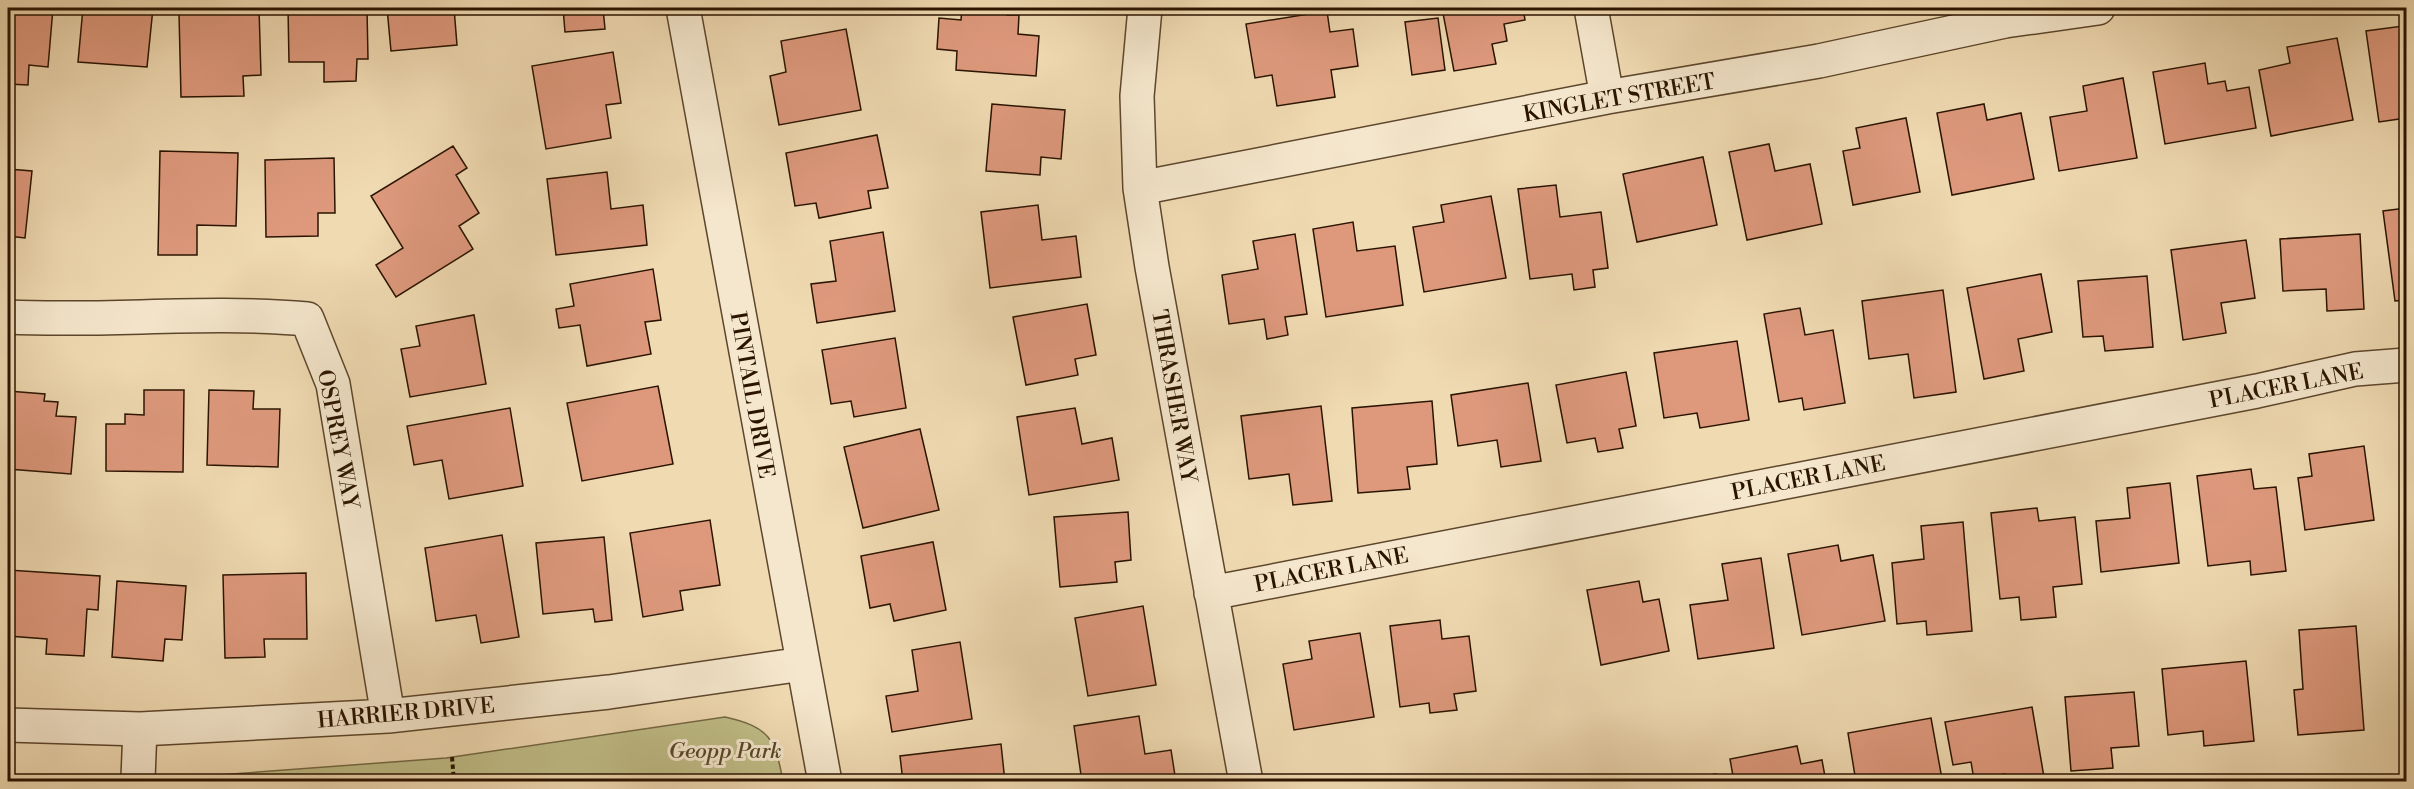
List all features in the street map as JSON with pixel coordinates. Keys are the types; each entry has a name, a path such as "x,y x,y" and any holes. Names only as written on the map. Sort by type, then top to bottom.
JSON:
{"street":[{"name":"PINTAIL DRIVE","path":"683,8 825,782"},
{"name":"THRASHER WAY","path":"1145,8 1137,96 1140,188 1152,267 1246,782"},
{"path":"1591,8 1607,97"},
{"name":"KINGLET STREET","path":"1140,188 1607,97 1819,62 2005,21 2098,8"},
{"name":"OSPREY WAY","path":"8,317 58,320 257,315 307,319 333,384 388,716"},
{"name":"PLACER LANE","path":"1211,593 2199,402 2355,369 2406,365"},
{"name":"HARRIER DRIVE","path":"8,725 140,729 388,716 609,692 802,664"},
{"path":"138,778 140,729"}],"path":[{"path":"452,757 454,782"}],"green space":[{"name":"Geopp Park","path":"725,717 752,725 768,737 777,755 783,781 205,781 205,776 446,758"}],"building":[{"path":"13,8 53,8 48,67 29,65 28,85 8,84 8,14 13,14"},
{"path":"83,8 153,8 147,67 78,62"},
{"path":"219,8 259,8 261,75 243,76 244,96 181,97 179,13 219,12"},
{"path":"288,8 367,8 368,59 357,59 356,81 324,82 324,62 289,62"},
{"path":"387,8 454,8 457,45 391,51"},
{"path":"563,8 603,8 605,29 565,32"},
{"path":"962,8 1007,8 1007,15 1019,15 1018,34 1039,36 1036,76 956,70 957,51 937,49 939,18 961,20"},
{"path":"1442,8 1523,8 1525,20 1504,24 1507,41 1492,44 1496,64 1454,71"},
{"path":"1327,11 1330,32 1353,29 1358,66 1331,70 1335,97 1277,106 1272,75 1255,78 1246,24"},
{"path":"1438,18 1445,70 1412,75 1405,22"},
{"path":"2403,26 2406,45 2406,118 2379,122 2366,31"},
{"path":"846,29 861,110 779,125 770,76 786,72 781,41"},
{"path":"2337,38 2353,120 2271,136 2259,70 2290,63 2287,47"},
{"path":"613,52 621,103 606,105 611,138 546,149 532,66"},
{"path":"2205,63 2208,84 2225,81 2227,91 2249,87 2256,128 2165,144 2153,72"},
{"path":"2123,78 2137,158 2059,171 2050,117 2087,111 2083,86"},
{"path":"992,104 1065,110 1061,159 1041,157 1040,175 986,171"},
{"path":"1984,104 1987,120 2021,113 2034,179 1952,195 1937,113"},
{"path":"1906,118 1920,192 1853,205 1843,151 1860,148 1856,128"},
{"path":"877,135 888,188 868,191 871,208 819,218 816,203 795,206 786,153"},
{"path":"1769,144 1775,171 1810,164 1822,224 1747,240 1729,152"},
{"path":"453,146 467,168 456,175 479,213 459,226 473,249 396,297 376,265 403,248 371,196"},
{"path":"160,151 238,153 236,226 197,225 197,255 158,255"},
{"path":"1703,157 1717,225 1637,242 1623,174"},
{"path":"334,158 335,213 318,213 318,236 266,237 265,160"},
{"path":"8,169 32,171 25,238 8,236"},
{"path":"607,172 611,209 643,205 647,245 556,255 547,179"},
{"path":"1556,185 1560,217 1601,212 1608,268 1593,270 1595,287 1574,290 1572,274 1530,279 1518,189"},
{"path":"1491,196 1506,278 1424,292 1413,227 1444,222 1441,205"},
{"path":"1038,205 1042,240 1076,236 1081,277 990,288 981,212"},
{"path":"2406,208 2406,300 2395,301 2383,211"},
{"path":"1353,222 1357,251 1395,246 1403,305 1326,317 1313,229"},
{"path":"883,232 895,311 817,323 811,284 836,281 830,241"},
{"path":"1295,234 1307,314 1285,317 1288,335 1267,339 1264,319 1229,324 1222,275 1258,269 1253,241"},
{"path":"2360,234 2364,309 2327,311 2326,289 2283,291 2280,239"},
{"path":"2246,240 2255,298 2221,303 2226,333 2183,340 2171,250"},
{"path":"653,269 661,320 645,322 651,354 587,366 580,325 559,328 556,309 574,306 570,284"},
{"path":"2041,274 2052,332 2018,339 2024,371 1984,379 1967,288"},
{"path":"2147,276 2153,347 2105,351 2103,336 2083,337 2078,281"},
{"path":"1943,290 1956,392 1914,398 1908,354 1869,359 1862,301"},
{"path":"1087,304 1096,355 1075,359 1078,375 1026,385 1013,317"},
{"path":"1800,308 1805,335 1833,330 1845,403 1804,410 1802,398 1779,402 1764,314"},
{"path":"474,315 486,384 410,397 401,349 420,346 416,326"},
{"path":"895,338 906,408 854,417 851,401 831,404 822,350"},
{"path":"1737,341 1749,420 1700,428 1697,413 1664,418 1654,353"},
{"path":"1626,372 1636,426 1619,429 1623,448 1598,452 1595,438 1567,443 1556,385"},
{"path":"1528,383 1541,461 1501,467 1497,440 1458,446 1451,395"},
{"path":"658,386 673,464 582,481 567,403"},
{"path":"144,390 184,390 183,472 106,471 106,424 125,424 125,414 144,415"},
{"path":"209,390 254,391 253,409 280,409 278,467 207,465"},
{"path":"8,391 45,394 44,401 58,402 56,416 76,417 71,474 8,469"},
{"path":"1432,401 1437,464 1407,467 1410,489 1358,493 1352,408"},
{"path":"1321,406 1332,501 1293,505 1289,474 1249,479 1241,416"},
{"path":"510,408 523,486 449,499 442,460 414,465 407,426"},
{"path":"1075,408 1082,444 1112,438 1119,480 1029,495 1017,417"},
{"path":"920,429 939,510 863,528 844,447"},
{"path":"2364,446 2374,520 2305,530 2298,478 2312,476 2309,454"},
{"path":"2251,469 2254,489 2276,487 2286,571 2251,575 2250,561 2208,566 2197,476"},
{"path":"2170,483 2179,563 2101,572 2096,521 2130,518 2127,488"},
{"path":"2037,508 2039,521 2075,517 2082,584 2053,587 2056,617 2021,620 2019,597 2000,599 1991,513"},
{"path":"1128,512 1131,560 1115,562 1117,582 1060,587 1054,517"},
{"path":"710,520 720,585 680,591 683,610 643,617 630,533"},
{"path":"1963,522 1972,631 1927,635 1926,621 1897,624 1892,563 1924,559 1921,526"},
{"path":"502,535 519,637 481,643 476,615 436,621 425,548"},
{"path":"604,537 612,620 595,622 593,609 543,614 536,543"},
{"path":"933,542 946,610 894,621 890,604 870,608 861,556"},
{"path":"1838,545 1841,561 1873,555 1885,621 1802,635 1788,554"},
{"path":"1761,558 1774,648 1698,659 1690,605 1728,600 1722,564"},
{"path":"8,570 100,576 98,610 87,609 84,656 46,654 47,639 8,636"},
{"path":"306,573 307,639 264,639 265,657 225,658 223,575"},
{"path":"117,581 186,586 182,640 165,639 163,661 112,657"},
{"path":"1639,581 1643,602 1659,599 1669,651 1601,665 1587,590"},
{"path":"1143,606 1156,685 1088,696 1075,618"},
{"path":"1440,620 1442,639 1469,636 1476,691 1454,694 1457,710 1430,713 1429,703 1400,707 1390,626"},
{"path":"2356,626 2364,730 2298,735 2294,690 2303,689 2299,630"},
{"path":"1360,633 1374,717 1294,730 1283,664 1312,659 1309,641"},
{"path":"960,642 972,719 892,732 886,696 918,691 912,650"},
{"path":"2246,661 2254,741 2204,746 2203,731 2168,735 2162,669"},
{"path":"2134,692 2139,746 2111,748 2113,768 2071,771 2065,697"},
{"path":"2032,707 2044,777 2006,782 2005,774 1974,780 1971,762 1953,765 1945,722"},
{"path":"1139,716 1145,754 1171,750 1176,782 1082,782 1074,726"},
{"path":"1931,718 1942,779 1929,782 1856,782 1848,733"},
{"path":"1001,744 1005,782 903,782 900,756"},
{"path":"1797,746 1801,764 1822,760 1826,782 1734,782 1730,759"},
{"path":"1716,774 1717,782 1674,782"}]}
